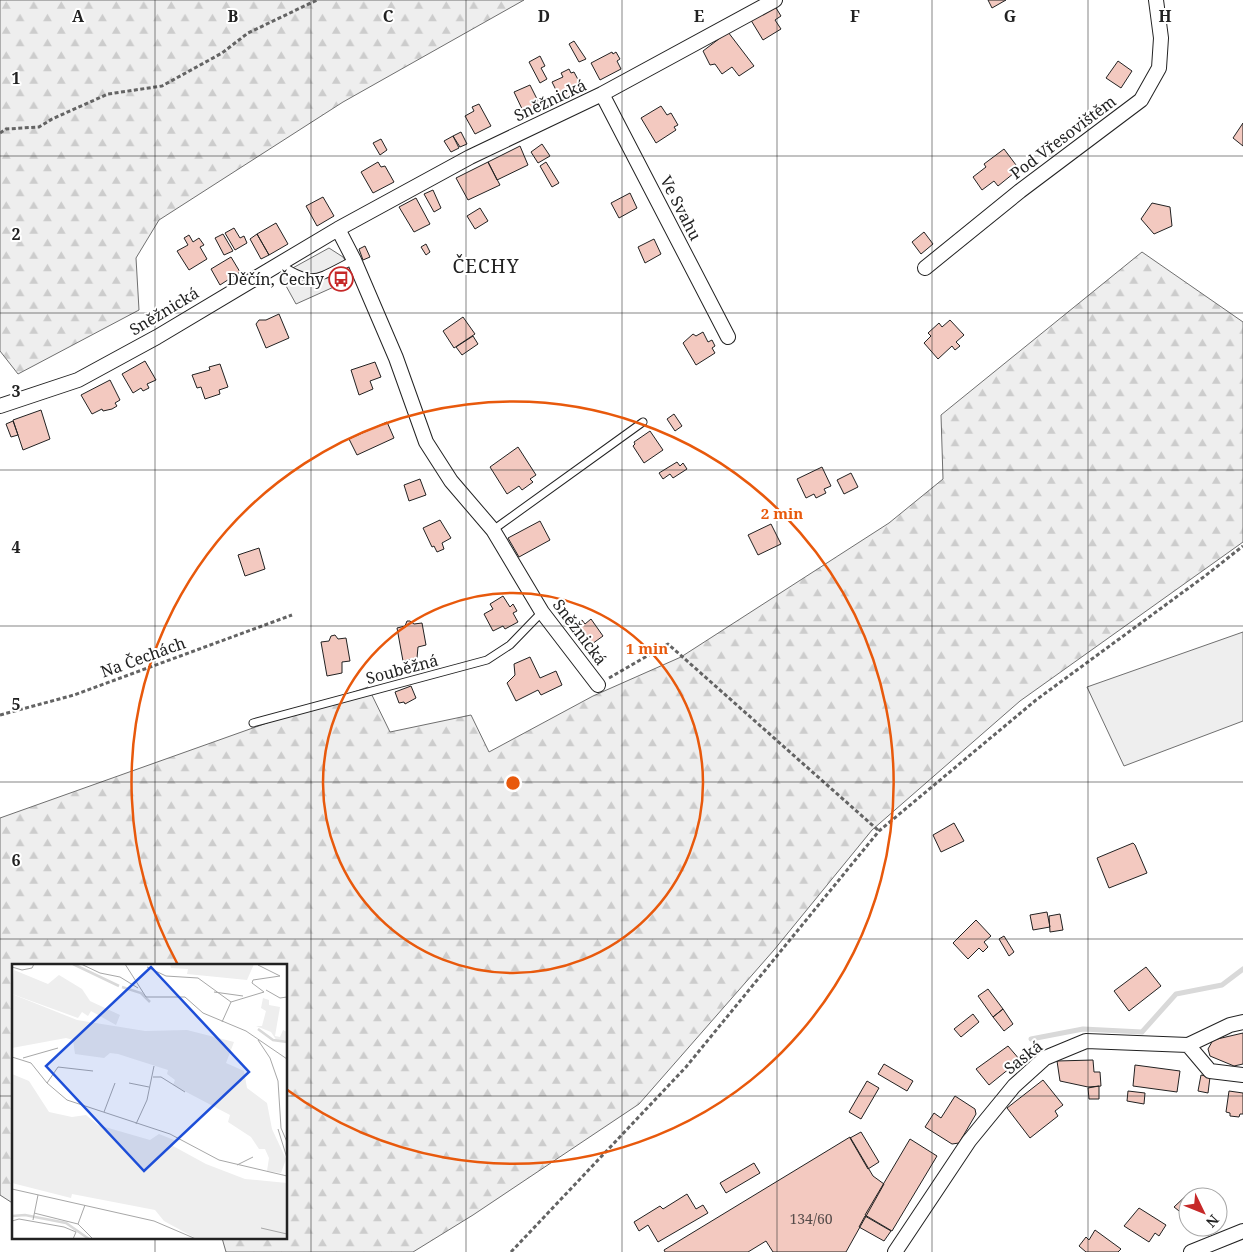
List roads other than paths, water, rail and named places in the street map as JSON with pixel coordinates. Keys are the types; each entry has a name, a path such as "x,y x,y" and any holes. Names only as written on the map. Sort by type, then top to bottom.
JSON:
{"street":[{"name":"Sněžnická","path":"0,406 78,380 157,337 277,263 470,157 602,94 775,0"},
{"name":"Pod Vřesovištěm","path":"925,268 1020,191 1141,100 1160,68 1161,38 1156,0"},
{"name":"Ve Svahu","path":"602,94 728,337"},
{"name":"Sněžnická","path":"338,229 354,260 396,358 426,442 451,481 493,530 542,612 598,685"},
{"path":"1243,1022 1230,1025 1188,1045 1210,1070 1243,1076"},
{"name":"Saská","path":"895,1252 969,1141 1014,1086 1045,1058 1086,1041 1188,1045"},
{"path":"1191,1252 1243,1231"}],"lane":[{"path":"277,263 296,276 314,279 354,260"},
{"path":"493,530 643,422"},
{"name":"Souběžná","path":"253,723 487,660 510,645 542,612"}],"waterway":[{"path":"1031,1039 1083,1029 1142,1032 1176,994 1222,985 1243,969"}],"place":[{"name":"Děčín, Čechy","path":"341,279"}],"district":[{"name":"ČECHY","path":"486,266"}]}
